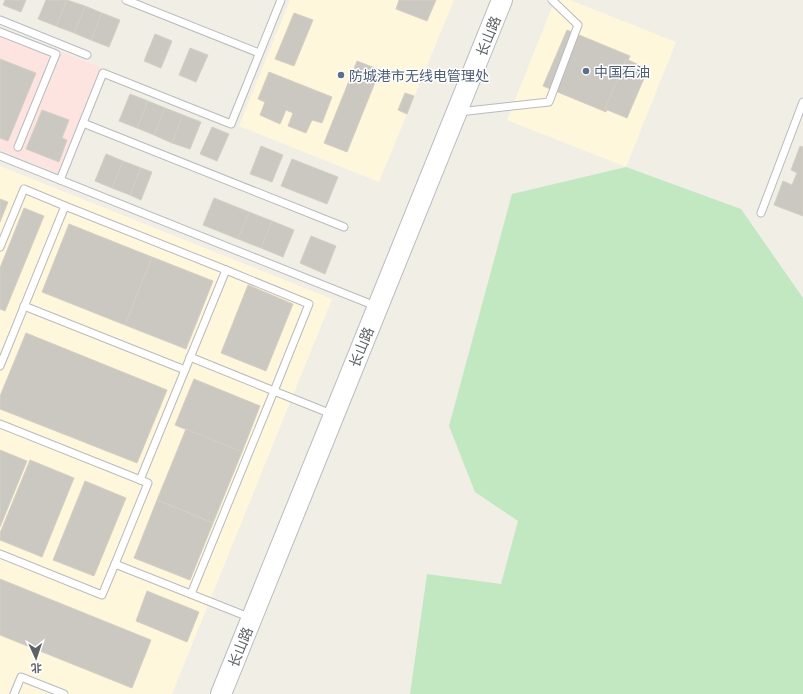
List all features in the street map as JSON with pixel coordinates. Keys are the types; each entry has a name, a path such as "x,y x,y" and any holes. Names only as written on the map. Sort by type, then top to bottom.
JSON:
{"street":[{"name":"长山路","path":"221,694 502,0"}],"lane":[{"path":"126,0 259,53"},
{"path":"60,180 103,73 231,124 281,0"},
{"path":"456,112 549,102 578,25 552,0"},
{"path":"0,20 87,55"},
{"path":"0,32 56,54 18,148"},
{"path":"761,213 801,111 803,102"},
{"path":"83,123 344,227"},
{"path":"0,156 378,307"},
{"path":"0,247 24,189 309,304 191,594"},
{"path":"0,366 65,206"},
{"path":"140,480 226,270"},
{"path":"24,306 185,370"},
{"path":"190,357 334,415"},
{"path":"0,424 148,483 102,595 0,554"},
{"path":"115,564 251,618"},
{"path":"14,694 21,677 64,694"}],"shaded area":[{"name":"防城港市无线电管理处","path":"290,0 454,0 379,182 239,126"},
{"path":"555,0 570,0 676,42 626,167 507,120"},
{"path":"0,28 102,68 59,174 0,150"},
{"path":"0,166 332,299 172,694 0,694"}],"green space":[{"path":"626,167 741,209 803,298 803,694 410,694 427,574 501,584 518,521 475,492 449,426 512,194"}],"building":[{"path":"5,0 26,0 21,12 3,5"},
{"path":"46,0 67,0 56,26 38,19"},
{"path":"67,0 85,6 74,33 56,26"},
{"path":"399,0 436,0 427,21 396,9"},
{"path":"85,6 102,13 91,40 74,33"},
{"path":"102,13 120,20 109,47 91,40"},
{"path":"294,13 313,20 294,66 275,59"},
{"name":"中国石油","path":"567,30 630,56 606,112 543,86"},
{"path":"155,34 172,41 161,68 144,61"},
{"path":"190,48 208,55 196,82 179,75"},
{"path":"0,59 36,73 8,141 0,138"},
{"path":"626,59 648,69 627,118 605,109"},
{"path":"357,61 380,70 347,152 324,143"},
{"path":"269,72 332,97 322,123 312,120 306,133 288,126 293,113 286,110 280,124 260,115 265,102 258,99"},
{"path":"405,93 414,96 407,114 398,110"},
{"path":"130,94 148,101 137,128 119,121"},
{"path":"148,101 165,108 154,135 137,128"},
{"path":"165,108 183,115 172,143 154,135"},
{"path":"42,110 69,120 62,138 67,140 59,162 26,149"},
{"path":"183,115 201,122 190,149 172,143"},
{"path":"212,127 229,134 217,161 200,154"},
{"path":"261,146 283,155 272,182 250,174"},
{"path":"800,146 803,147 803,216 774,205 783,181 792,185 797,173 791,170"},
{"path":"106,154 123,161 112,188 95,181"},
{"path":"292,159 338,177 327,204 281,186"},
{"path":"123,161 141,168 130,195 112,188"},
{"path":"141,168 152,172 141,200 130,195"},
{"path":"214,198 249,212 238,239 203,225"},
{"path":"0,199 8,202 0,222"},
{"path":"24,208 44,216 5,311 0,309 0,268"},
{"path":"249,212 272,221 261,248 238,239"},
{"path":"272,221 294,230 283,257 261,248"},
{"path":"69,224 152,257 125,325 42,292"},
{"path":"311,236 336,246 325,274 300,263"},
{"path":"152,257 213,281 186,349 125,325"},
{"path":"248,285 293,304 266,371 221,353"},
{"path":"26,333 167,390 137,463 0,409 0,396"},
{"path":"194,379 260,406 242,452 175,425"},
{"path":"186,429 242,452 213,523 157,500"},
{"path":"0,450 27,461 0,527"},
{"path":"30,460 74,478 42,557 0,540 0,533"},
{"path":"85,481 126,498 94,576 53,560"},
{"path":"157,500 213,523 190,580 134,558"},
{"path":"0,579 151,640 132,688 0,635"},
{"path":"147,591 199,612 187,642 136,621"}],"place":[{"name":"中国石油","path":"586,71"},
{"name":"防城港市无线电管理处","path":"341,75"}]}
